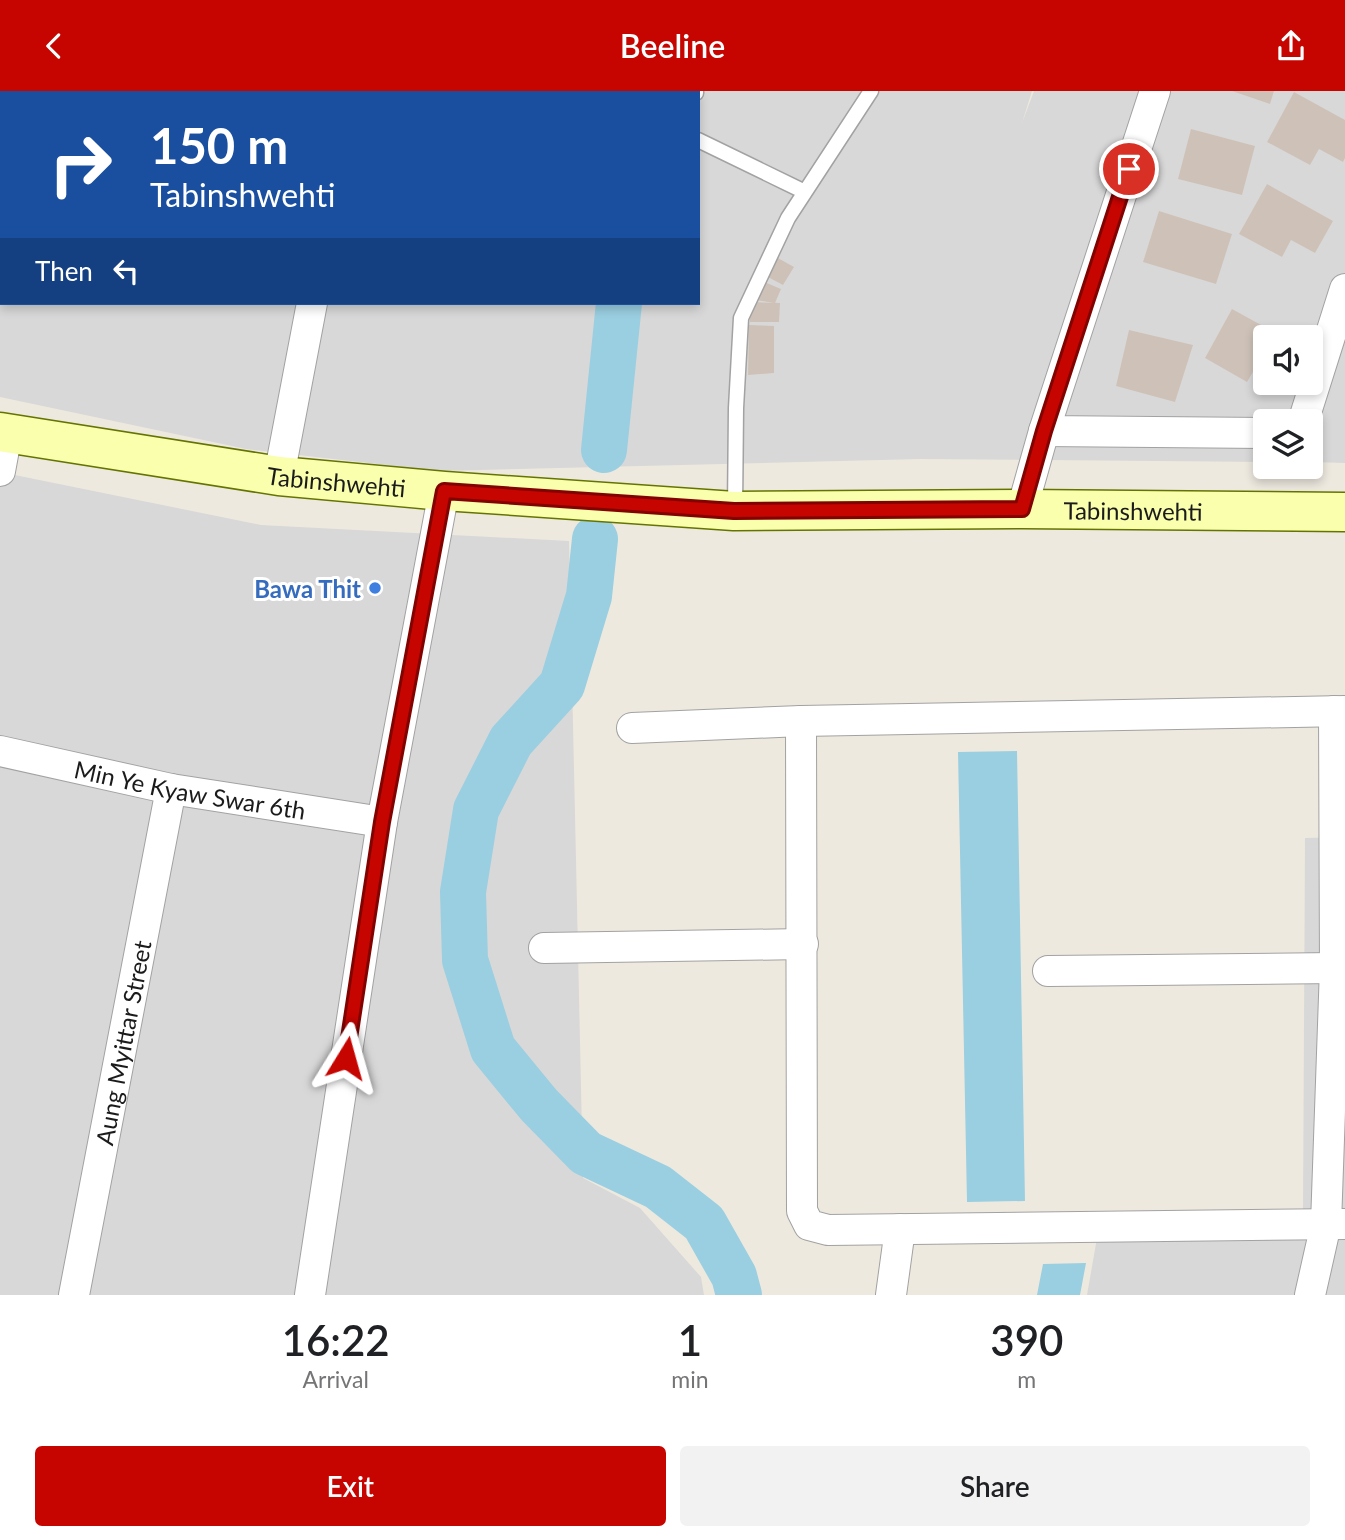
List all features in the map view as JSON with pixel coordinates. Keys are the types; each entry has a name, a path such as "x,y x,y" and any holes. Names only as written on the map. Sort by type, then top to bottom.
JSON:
{"main road":[{"name":"Tabinshwehti","path":"4,432 279,476 444,491 734,511 1022,509 1345,512"}],"street":[{"path":"1022,509 1044,431 1155,91"},
{"path":"1308,409 1340,323 1345,289"},
{"path":"279,476 312,305"},
{"path":"1044,431 1253,433"},
{"path":"0,471 4,432"},
{"path":"310,1295 382,822 444,491"},
{"path":"632,728 801,721 1340,711 1335,968 1336,1224 1310,1295"},
{"path":"801,721 802,1211 809,1226 828,1230 1336,1224"},
{"name":"Min Ye Kyaw Swar 6th","path":"0,751 171,789 382,822"},
{"name":"Aung Myittar Street","path":"74,1295 171,789"},
{"path":"544,948 803,944"},
{"path":"1048,971 1335,968"},
{"path":"891,1295 900,1229"}],"lane":[{"path":"734,511 741,318 788,218 871,91"},
{"path":"700,141 805,192"}],"shaded area":[{"path":"700,91 1032,91 1022,123 1034,91 1345,91 1345,463 1323,462 1323,409 1253,409 1253,462 920,459 439,471 246,449 0,397 0,305 700,305"},
{"path":"0,472 261,525 569,541 583,1178 640,1208 701,1277 704,1295 0,1295"},
{"path":"1345,837 1345,1295 1087,1295 1101,1215 1303,1210 1305,838"}],"water":[{"path":"1017,751 1025,1201 967,1202 958,752"},
{"path":"1086,1263 1080,1295 1037,1295 1043,1264"}],"building":[{"path":"1232,91 1274,91 1270,104"},
{"path":"1294,92 1345,120 1343,162 1319,149 1310,165 1267,142"},
{"path":"1191,129 1255,146 1242,195 1178,179"},
{"path":"1267,184 1333,221 1315,253 1291,240 1282,257 1239,234"},
{"path":"1159,211 1232,234 1216,284 1143,262"},
{"path":"776,257 794,267 783,285 766,276"},
{"path":"762,281 781,289 775,303 755,300"},
{"path":"750,302 780,303 779,322 750,322"},
{"path":"1232,309 1261,325 1253,325 1253,372 1247,382 1205,358"},
{"path":"749,325 774,326 774,373 748,375"},
{"path":"1129,330 1193,345 1175,402 1116,386"}],"waterway":[{"path":"604,450 619,305"},
{"path":"595,539 589,596 562,685 511,741 476,810 463,892 465,960 493,1049 539,1105 586,1153 658,1187 704,1223 734,1276 739,1295"}],"place":[{"name":"Bawa Thit","path":"375,588"}],"route":[{"path":"346,1058 382,822 444,491 734,511 1022,509 1044,431 1129,169"}]}
